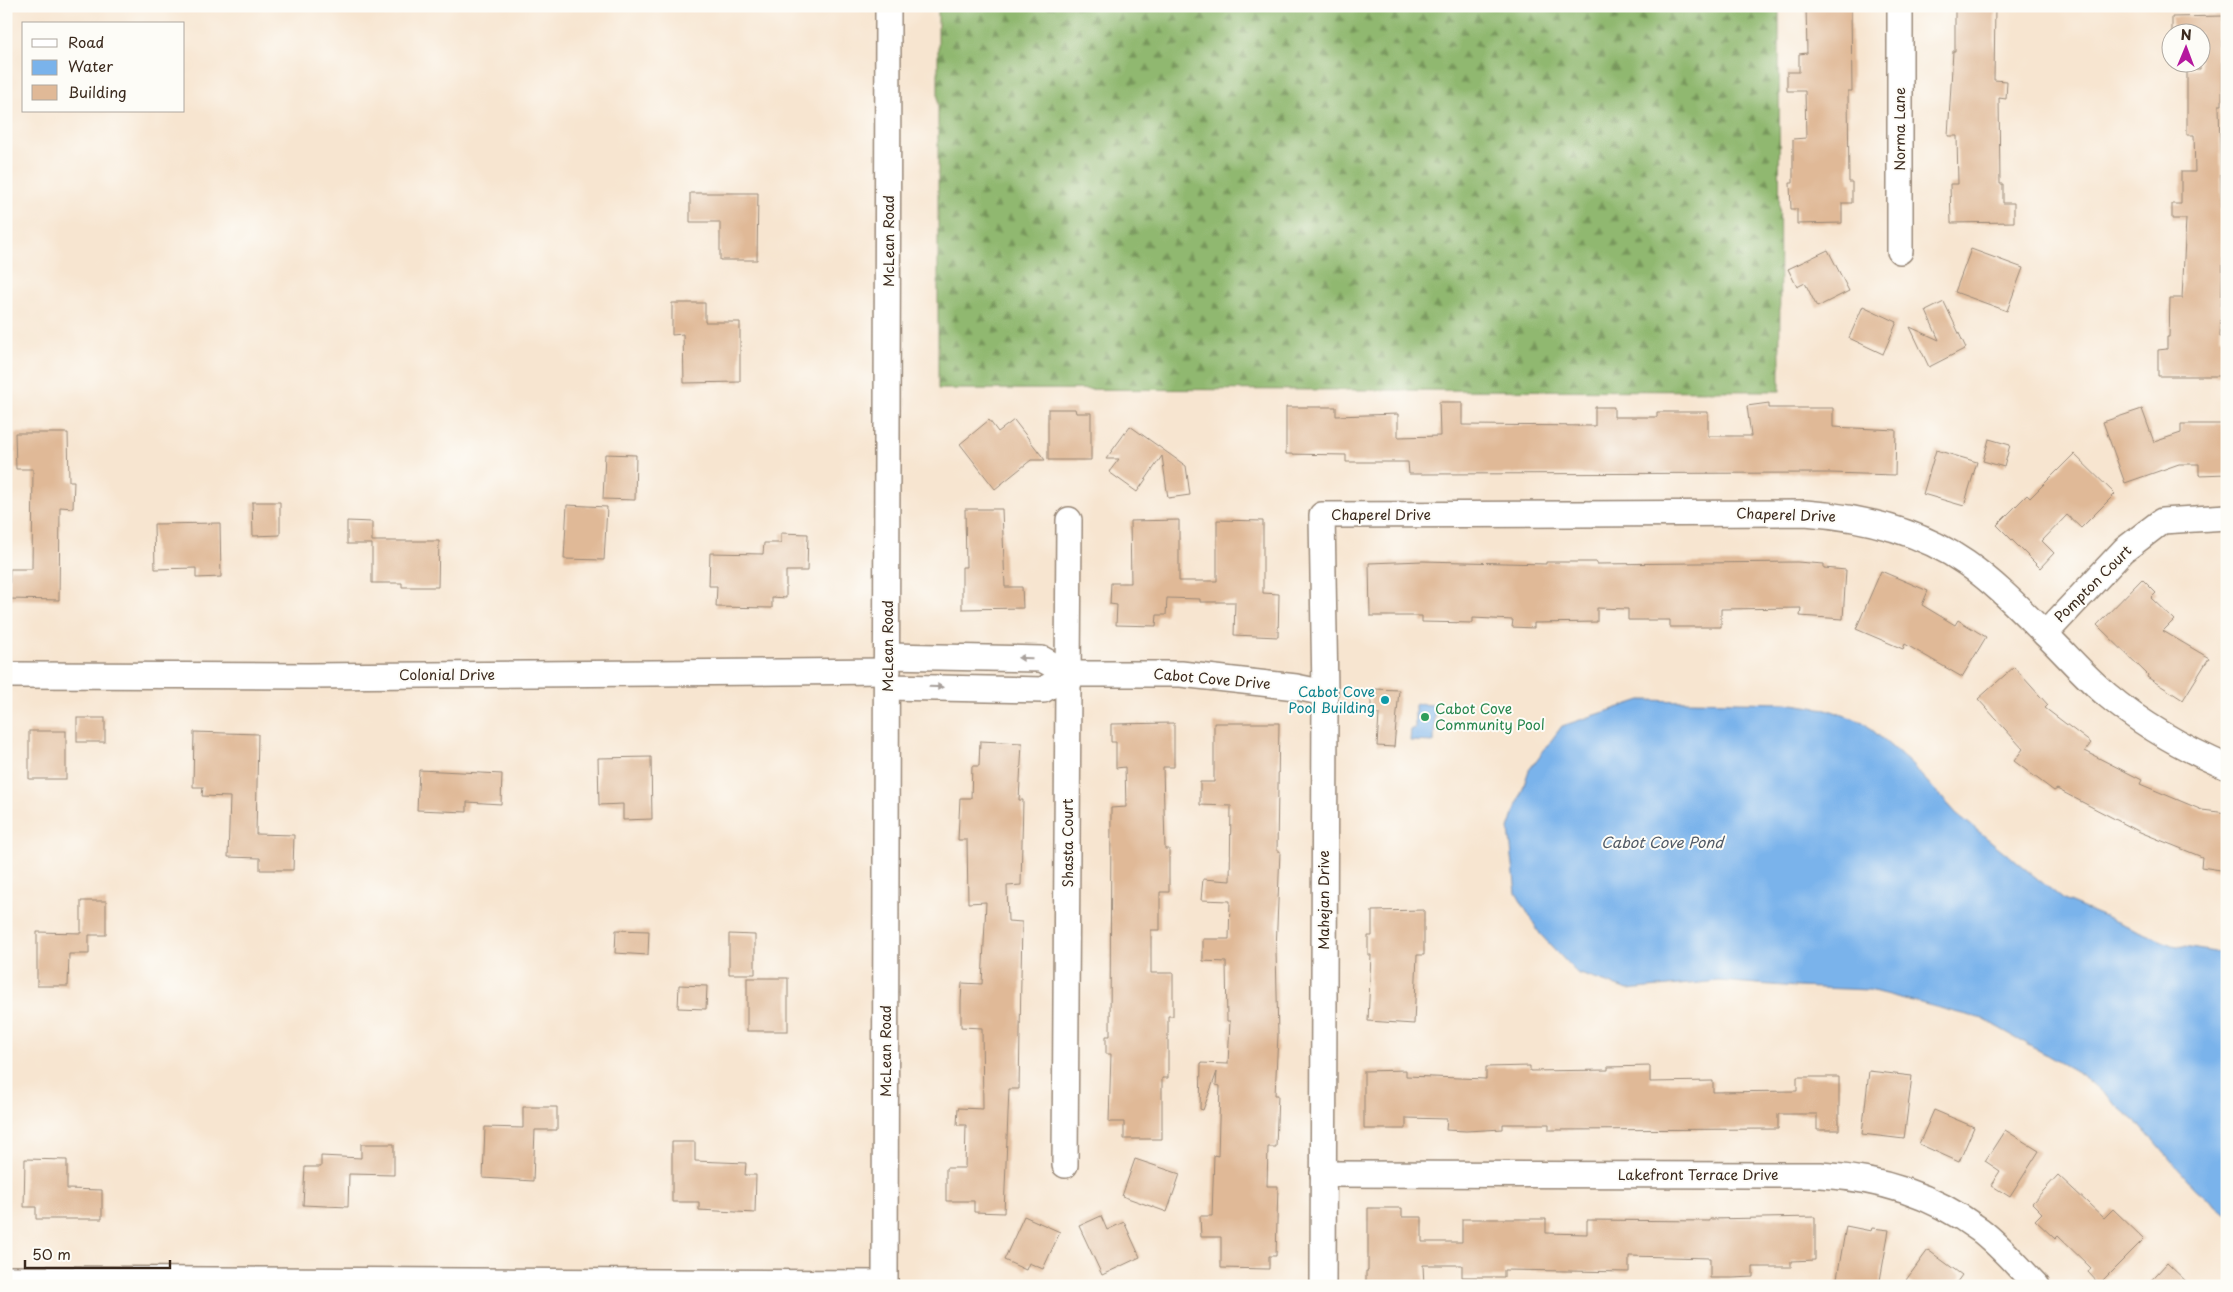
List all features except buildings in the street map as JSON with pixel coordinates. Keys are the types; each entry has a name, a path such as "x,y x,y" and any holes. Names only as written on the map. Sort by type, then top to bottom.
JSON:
{"street":[{"name":"McLean Road","path":"885,1285 888,671 888,6"},
{"name":"Norma Lane","path":"1900,6 1900,251"},
{"name":"Chaperel Drive","path":"1322,515 1795,513 1835,515 1874,522 1898,530 1965,562 1993,584 2105,694 2143,724 2177,744 2227,767"},
{"name":"Mahejan Drive","path":"1322,515 1325,693 1323,1286"},
{"name":"Pompton Court","path":"2045,634 2124,550 2162,522 2227,517"},
{"name":"Shasta Court","path":"1065,1165 1069,520"},
{"path":"888,671 1043,690 1069,674"},
{"name":"Colonial Drive","path":"6,675 309,676 888,671"},
{"name":"Cabot Cove Drive","path":"1069,674 1181,674 1296,687 1325,693"},
{"name":"Lakefront Terrace Drive","path":"1323,1174 1848,1176 1879,1182 1913,1192 1946,1208 1981,1231 2038,1286"},
{"path":"6,1278 885,1285"}],"green space":[{"path":"938,6 1779,6 1780,391 938,389"}],"water":[{"name":"Cabot Cove Pond","path":"1641,700 1786,703 1826,709 1863,722 1910,763 1957,814 2064,900 2172,945 2227,954 2227,1215 2195,1188 2141,1126 2082,1075 1983,1019 1869,990 1719,981 1628,990 1577,973 1540,934 1516,893 1509,829 1529,770 1562,726"},
{"name":"Cabot Cove Community Pool","path":"1415,704 1435,705 1434,742 1410,741 1411,729 1415,729"}],"place":[{"name":"Cabot Cove Pool Building","path":"1385,700"},
{"name":"Cabot Cove Community Pool","path":"1425,717"}]}
